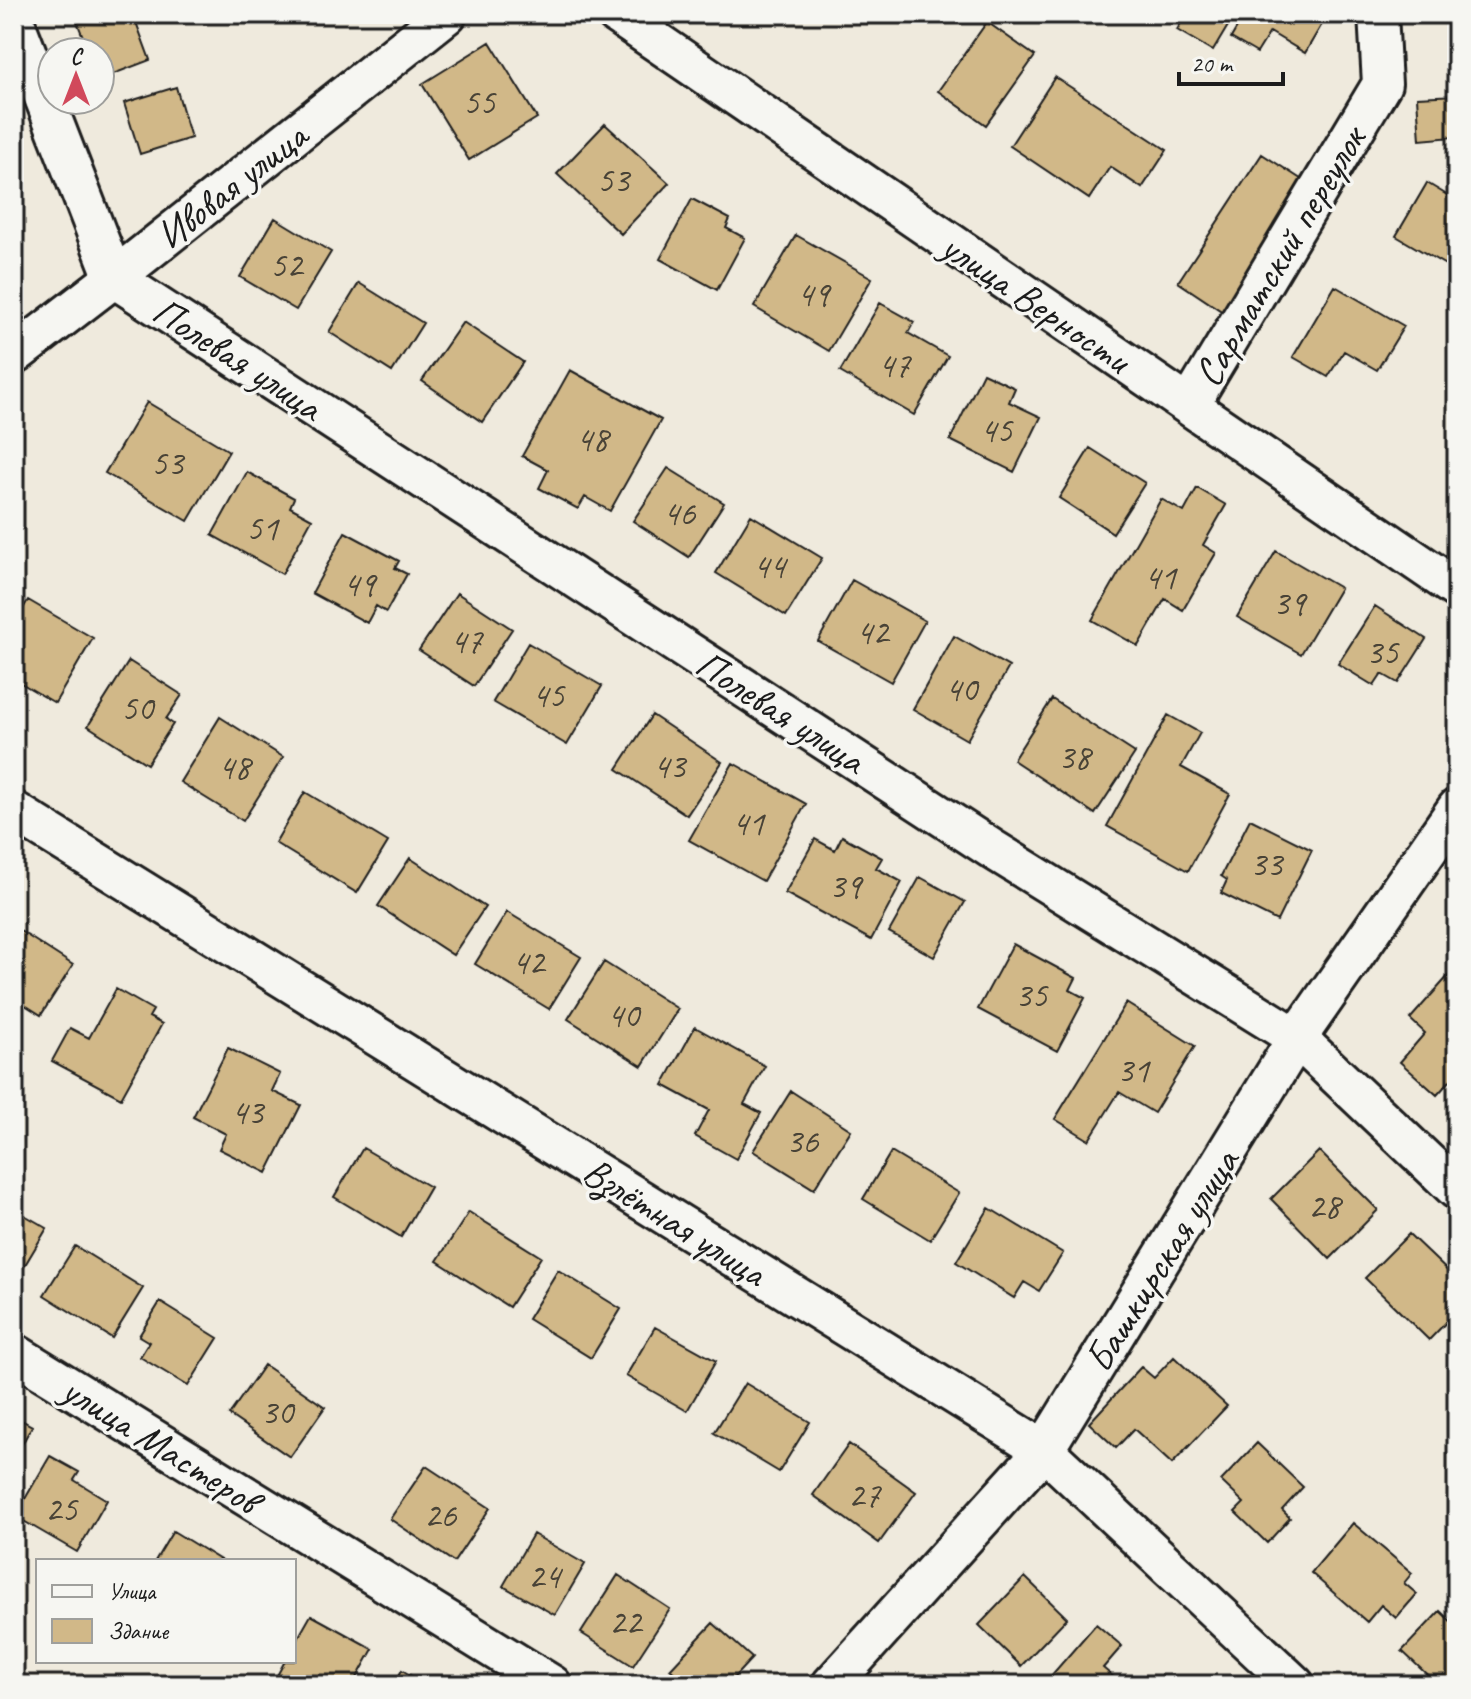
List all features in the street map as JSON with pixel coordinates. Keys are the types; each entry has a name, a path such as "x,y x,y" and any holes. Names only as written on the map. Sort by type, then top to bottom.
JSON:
{"street":[{"name":"Ивовая улица","path":"14,355 447,14"},
{"name":"улица Верности","path":"616,14 1457,589"},
{"name":"Сарматский переулок","path":"1189,406 1382,84 1378,14"},
{"name":"Полевая улица","path":"14,20 114,278 992,849 1297,1038 1457,1190"},
{"name":"Башкирская улица","path":"831,1685 1044,1450 1297,1038 1457,808"},
{"name":"Взлётная улица","path":"14,811 1044,1450 1295,1685"},
{"name":"улица Мастеров","path":"14,1353 552,1685"}],"building":[{"path":"74,14 133,14 150,60 116,73 116,36 83,36"},
{"path":"1186,14 1235,14 1213,51 1177,30"},
{"path":"1245,14 1328,14 1305,53 1270,32 1257,53 1231,38"},
{"path":"987,22 1035,56 986,125 938,91"},
{"path":"490,42 537,118 469,160 422,84"},
{"path":"1055,77 1167,150 1142,188 1110,167 1089,199 1010,146"},
{"path":"176,87 191,138 140,154 124,103"},
{"path":"1457,95 1455,167 1453,137 1420,140 1417,97"},
{"path":"605,124 669,183 621,234 557,174"},
{"path":"1262,154 1307,183 1223,312 1178,282"},
{"path":"1427,183 1457,201 1457,253 1449,267 1396,236"},
{"path":"692,199 730,219 726,228 745,238 717,290 660,259"},
{"path":"275,218 331,252 296,310 240,277"},
{"path":"796,235 872,278 829,351 754,307"},
{"path":"359,283 423,323 392,372 329,332"},
{"path":"1335,286 1404,326 1377,370 1344,351 1328,377 1293,357"},
{"path":"880,303 914,322 908,333 948,356 914,415 840,372"},
{"path":"463,322 523,362 482,422 422,381"},
{"path":"570,370 661,420 610,511 585,497 578,509 539,488 548,470 522,456"},
{"path":"983,373 1015,388 1009,402 1041,417 1014,472 950,440"},
{"path":"147,402 229,451 188,521 105,473"},
{"path":"1090,448 1145,483 1113,533 1059,498"},
{"path":"668,468 724,503 689,557 633,521"},
{"path":"247,472 294,498 290,507 312,519 282,574 212,535"},
{"path":"1197,488 1226,505 1203,545 1216,553 1183,610 1165,599 1138,646 1092,620 1161,499 1184,512"},
{"path":"751,515 822,558 786,616 716,573"},
{"path":"345,532 399,561 395,568 407,574 386,612 376,606 367,623 312,593"},
{"path":"1276,551 1340,588 1301,654 1237,617"},
{"path":"852,580 925,621 891,682 818,641"},
{"path":"457,593 512,629 474,686 419,650"},
{"path":"28,600 93,638 55,703 14,679 14,624"},
{"path":"1375,606 1426,639 1398,683 1382,674 1374,686 1338,664"},
{"path":"954,636 1009,667 967,740 913,709"},
{"path":"528,643 602,686 567,745 493,702"},
{"path":"129,661 182,695 166,719 173,724 147,764 88,726"},
{"path":"1052,699 1135,753 1095,814 1013,760"},
{"path":"652,715 722,762 687,815 617,769"},
{"path":"1168,715 1200,733 1181,767 1230,794 1188,871 1107,826"},
{"path":"220,717 283,757 243,821 180,782"},
{"path":"733,763 806,804 763,881 689,840"},
{"path":"305,792 388,842 357,893 275,843"},
{"path":"1250,819 1312,850 1277,921 1221,893 1227,880 1221,876"},
{"path":"842,836 882,858 876,868 902,882 871,940 785,893 815,839 835,850"},
{"path":"410,858 485,907 453,955 378,906"},
{"path":"920,877 965,902 934,957 889,932"},
{"path":"507,912 581,957 549,1009 475,964"},
{"path":"14,927 73,965 41,1015 14,998"},
{"path":"1013,944 1076,978 1070,990 1085,998 1057,1051 978,1009"},
{"path":"604,962 678,1009 642,1066 568,1019"},
{"path":"1450,974 1457,980 1457,1073 1437,1095 1400,1062 1425,1033 1410,1019"},
{"path":"116,989 153,1010 149,1017 162,1024 121,1098 52,1061 70,1028 89,1038"},
{"path":"1126,1003 1195,1046 1154,1113 1119,1092 1089,1140 1055,1119"},
{"path":"695,1027 765,1066 744,1104 761,1113 736,1159 695,1136 709,1110 663,1085"},
{"path":"228,1048 280,1074 272,1091 301,1105 267,1173 219,1149 226,1134 193,1117"},
{"path":"791,1091 851,1130 814,1189 753,1151"},
{"path":"363,1148 430,1187 401,1237 334,1197"},
{"path":"1319,1151 1378,1210 1330,1259 1271,1199"},
{"path":"891,1152 959,1193 930,1240 863,1199"},
{"path":"989,1208 1063,1253 1039,1291 1024,1282 1014,1298 956,1262"},
{"path":"14,1209 47,1228 16,1280 14,1279"},
{"path":"469,1212 541,1257 509,1307 437,1261"},
{"path":"1409,1234 1457,1280 1457,1311 1429,1340 1365,1278"},
{"path":"75,1246 143,1288 112,1338 44,1295"},
{"path":"558,1270 621,1309 591,1358 528,1319"},
{"path":"160,1302 218,1338 188,1386 140,1357 149,1342 139,1336"},
{"path":"655,1327 716,1361 687,1411 626,1376"},
{"path":"1174,1357 1227,1406 1172,1464 1134,1429 1116,1448 1089,1423 1141,1367 1154,1378"},
{"path":"264,1365 325,1407 290,1457 229,1415"},
{"path":"745,1383 810,1422 779,1472 714,1433"},
{"path":"14,1416 32,1426 14,1459"},
{"path":"1257,1443 1303,1487 1282,1510 1290,1518 1267,1543 1235,1512 1244,1503 1221,1481"},
{"path":"849,1444 916,1492 879,1543 813,1495"},
{"path":"50,1456 79,1472 74,1480 107,1500 77,1552 15,1516"},
{"path":"426,1466 490,1508 454,1562 390,1519"},
{"path":"1353,1523 1412,1573 1404,1583 1417,1594 1396,1618 1381,1605 1367,1622 1311,1573"},
{"path":"173,1531 219,1559 156,1559"},
{"path":"533,1534 585,1564 555,1615 503,1586"},
{"path":"618,1575 670,1609 633,1666 581,1633"},
{"path":"1025,1577 1067,1618 1021,1666 979,1625"},
{"path":"1440,1611 1457,1627 1457,1685 1438,1685 1402,1651"},
{"path":"311,1615 373,1649 353,1685 281,1685 274,1681 284,1663 296,1663 296,1641"},
{"path":"713,1623 752,1658 727,1685 688,1685 670,1669"},
{"path":"1096,1624 1122,1646 1103,1668 1123,1685 1043,1685"},
{"path":"402,1670 426,1685 394,1685"},
{"path":"14,1674 34,1685 14,1685"}]}
